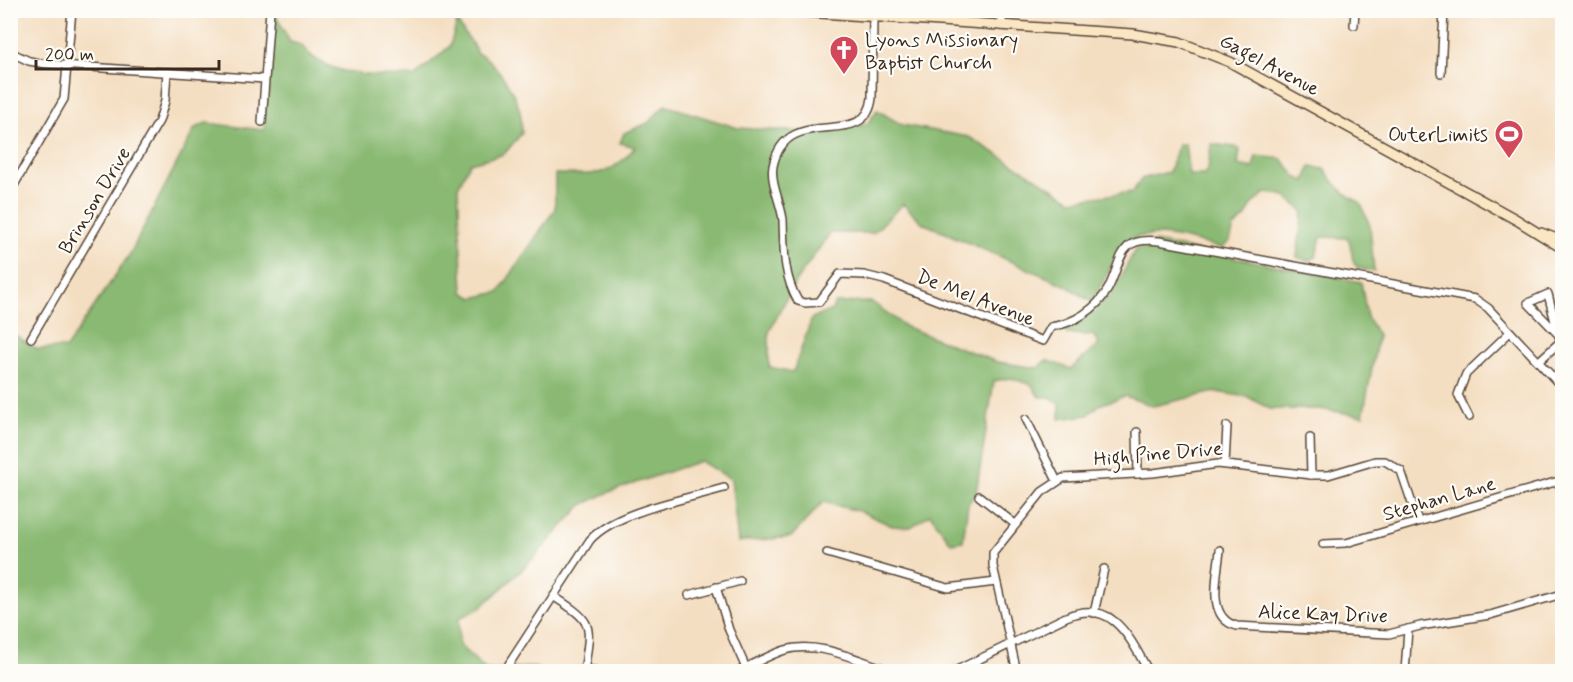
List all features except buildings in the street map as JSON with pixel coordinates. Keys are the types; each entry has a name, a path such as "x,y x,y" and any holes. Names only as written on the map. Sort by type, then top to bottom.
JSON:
{"street":[{"path":"10,192 66,93 72,10"},
{"path":"261,122 270,10"},
{"name":"Gagel Avenue","path":"776,10 1154,37 1196,47 1264,80 1539,232 1563,248"},
{"path":"1002,10 1002,26"},
{"path":"1354,25 1355,10"},
{"path":"1441,73 1444,10"},
{"name":"De Mel Avenue","path":"873,17 872,98 871,110 865,119 850,126 805,129 786,142 773,166 772,175 781,205 789,285 798,301 819,302 840,274 864,275 884,280 1043,341 1051,327 1077,318 1092,308 1108,288 1125,248 1134,242 1148,240 1464,296 1485,305 1563,387"},
{"path":"10,52 37,63 264,79"},
{"name":"Brinson Drive","path":"31,338 153,131 165,101 166,72"},
{"name":"Gagel Avenue","path":"1539,232 1549,233 1563,241"},
{"path":"1548,294 1560,340 1532,308 1528,303 1548,294"},
{"path":"1469,417 1458,395 1461,382 1510,332"},
{"path":"1539,361 1560,340"},
{"path":"1017,672 996,582 993,553 1042,492 1057,481 1026,419"},
{"path":"1225,464 1227,426"},
{"path":"1137,432 1138,474"},
{"path":"1311,438 1311,475"},
{"name":"High Pine Drive","path":"1057,481 1072,476 1138,474 1225,464 1311,475 1328,475 1375,461 1390,462 1401,471 1418,521"},
{"name":"Stephan Lane","path":"1323,544 1346,543 1563,480"},
{"path":"509,664 590,540 607,525 620,519 724,488"},
{"path":"979,496 1015,524"},
{"name":"Alice Kay Drive","path":"1220,550 1217,609 1226,622 1237,626 1377,634 1490,615 1563,594"},
{"path":"827,553 948,588 996,582"},
{"path":"1094,613 1104,569"},
{"path":"689,595 740,581"},
{"path":"717,587 729,630 746,668"},
{"path":"553,596 583,616 588,625 584,670 604,672"},
{"path":"953,672 1072,614 1094,613 1109,617 1120,625 1149,672"},
{"path":"1405,672 1408,629"},
{"path":"738,672 785,650 806,648 828,651 892,671"}],"green space":[{"path":"272,15 276,15 290,42 301,45 311,56 323,63 353,73 385,76 415,76 450,46 457,22 476,53 489,61 502,76 519,108 522,133 504,154 470,163 458,187 463,292 473,298 499,292 555,209 555,174 591,174 609,170 617,165 635,147 620,143 624,133 648,123 665,105 738,128 824,133 868,123 877,110 902,125 969,137 1072,200 1133,192 1141,179 1169,172 1178,145 1185,144 1189,175 1204,175 1208,170 1211,144 1235,147 1240,150 1238,165 1253,168 1256,156 1282,159 1296,177 1305,181 1310,167 1324,169 1344,193 1360,202 1370,226 1374,271 1355,265 1348,238 1321,237 1316,257 1307,261 1297,257 1303,211 1283,195 1265,193 1252,205 1245,218 1234,227 1230,241 1222,248 1160,235 1136,237 1124,242 1092,302 1067,286 923,223 903,204 873,233 830,233 796,281 769,332 769,367 793,372 812,318 832,310 835,303 872,302 906,327 997,362 1037,368 1046,360 1071,369 1099,344 1093,335 1067,334 1061,327 1080,319 1112,294 1135,250 1154,242 1361,282 1367,317 1378,336 1363,416 1320,409 1270,409 1248,397 1215,392 1153,406 1125,396 1099,405 1088,415 1060,419 1060,404 1050,397 1039,397 1032,385 1011,378 994,381 976,493 968,504 963,541 951,543 930,514 911,527 892,526 862,512 823,502 791,537 738,542 731,479 700,461 609,492 582,505 525,567 480,608 459,618 459,645 487,671 532,667 544,671 11,672 10,332 37,349 66,348 130,254 195,128 206,123 264,130"}],"place":[{"name":"Lyons Missionary Baptist Church","path":"844,76"},
{"name":"OuterLimits","path":"1509,160"}]}
